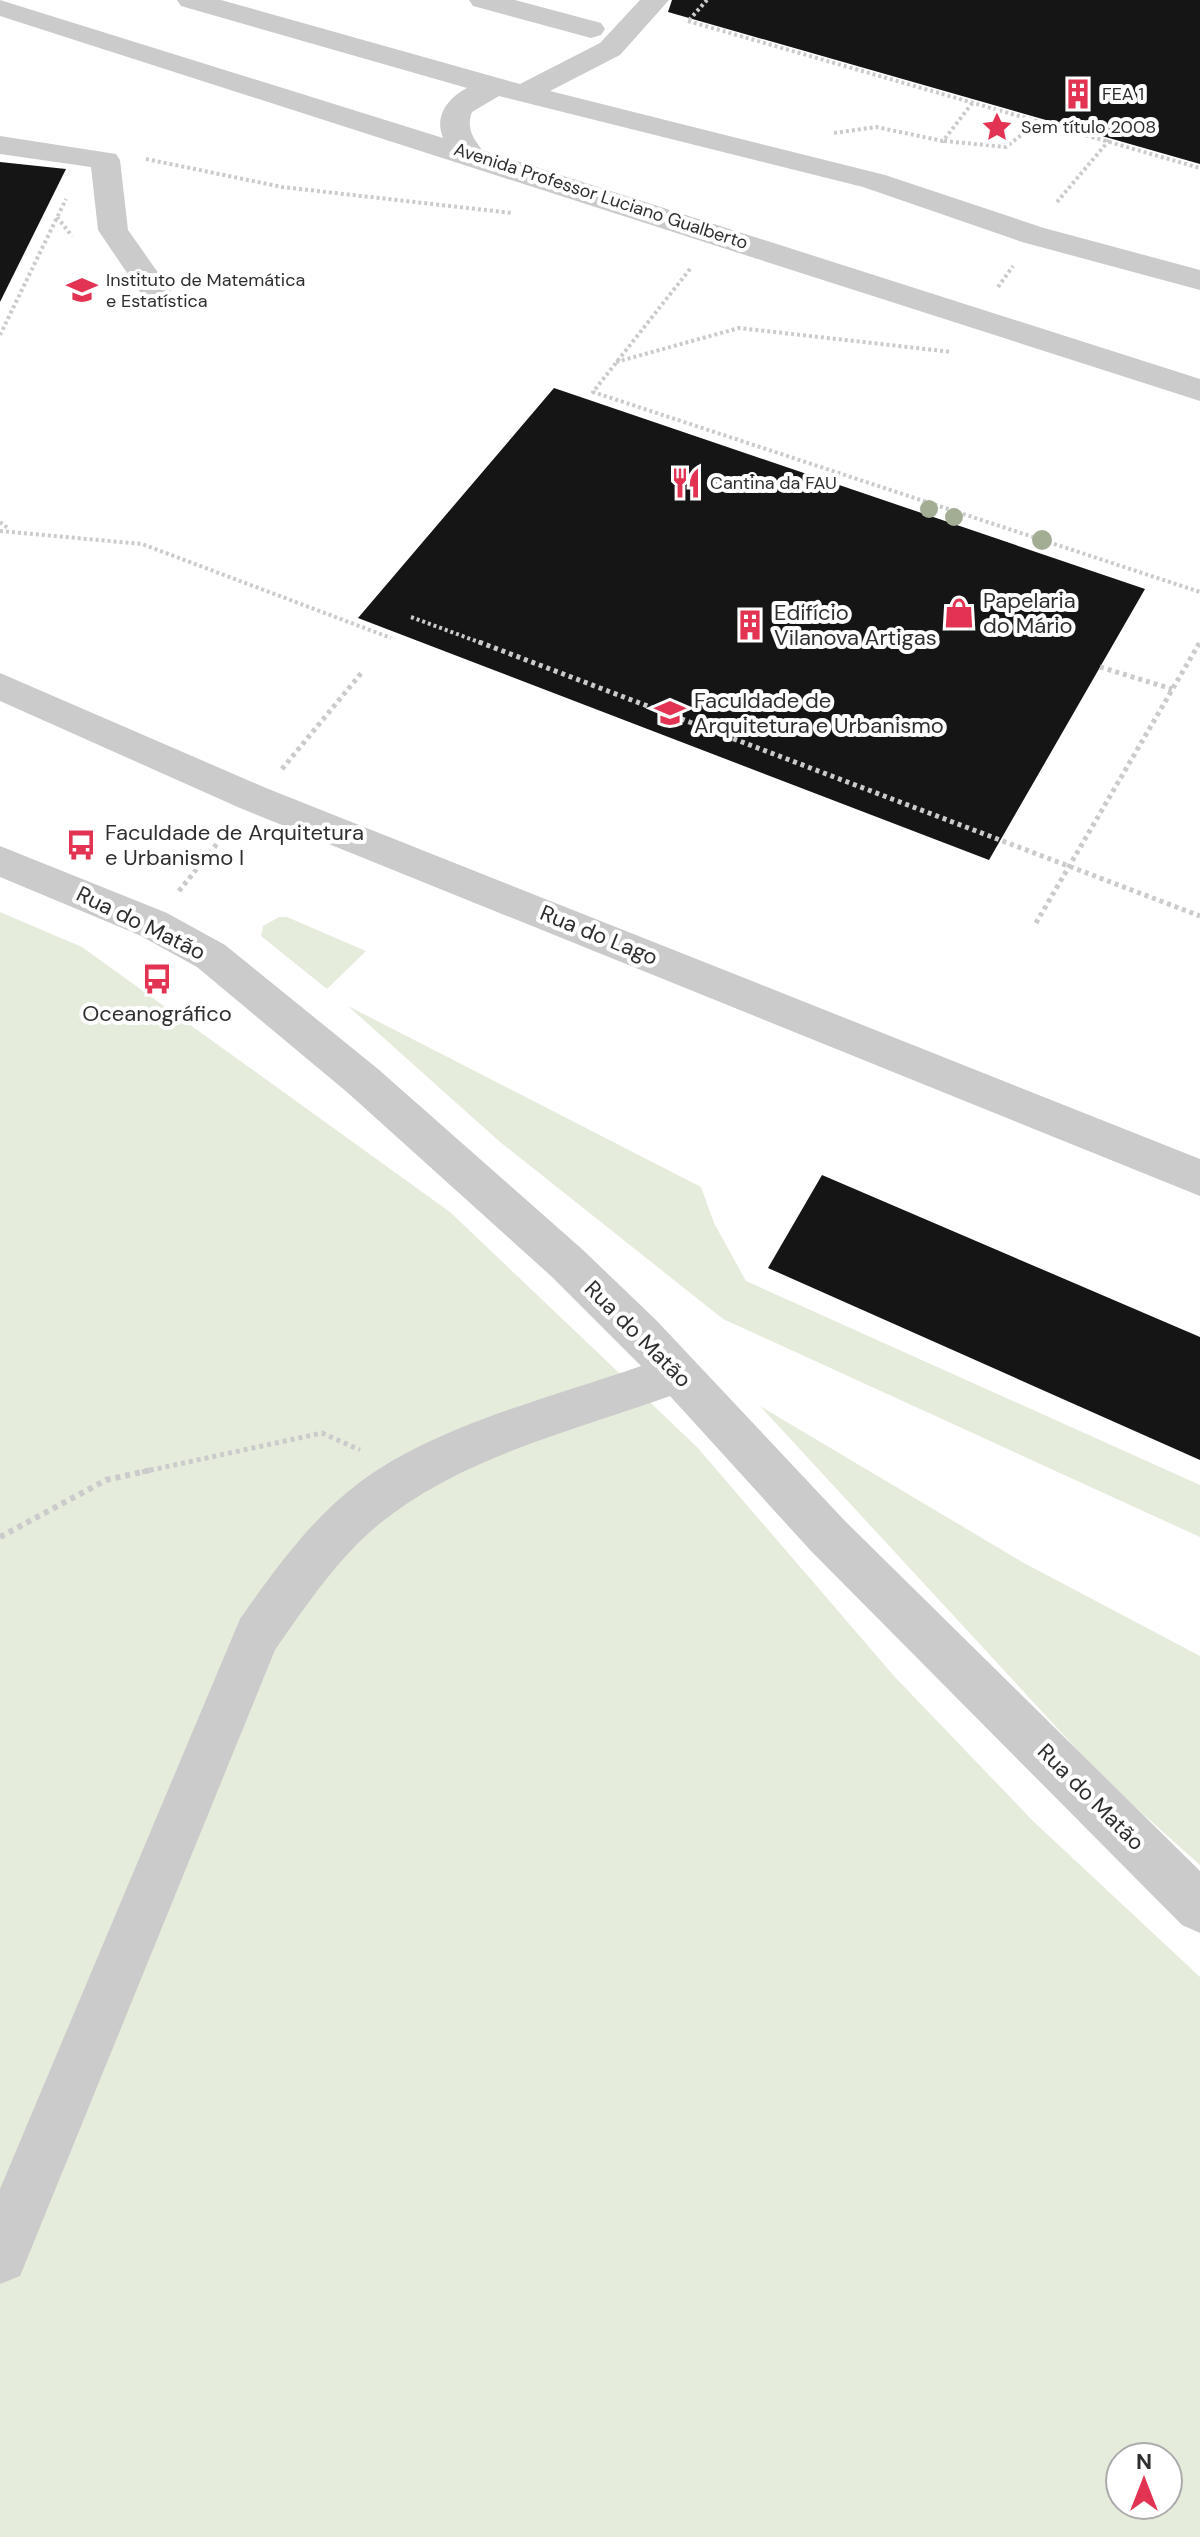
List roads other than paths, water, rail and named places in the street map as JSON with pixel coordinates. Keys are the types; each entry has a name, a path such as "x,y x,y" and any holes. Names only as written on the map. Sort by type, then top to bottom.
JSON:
{"street":[{"path":"191,0 413,88 614,94 1033,235 1200,280"},
{"path":"483,0 601,39"},
{"path":"469,153 457,141 453,127 456,113 467,100 484,90 513,90 601,39 655,0"},
{"name":"Avenida Professor Luciano Gualberto","path":"0,7 469,153 975,321 1200,390"},
{"path":"601,39 614,94"},
{"path":"340,113 377,113 413,88"},
{"path":"0,145 105,160 113,230 155,291"},
{"name":"Rua do Lago","path":"0,686 253,798 386,848 1200,1178"},
{"name":"Rua do Matão","path":"0,861 153,924 211,956 363,1081 567,1263 678,1373 828,1536 1200,1907"},
{"path":"0,2256 257,1635 311,1559 377,1497 460,1450 678,1373"}],"place":[{"name":"FEA 1","path":"1078,94"},
{"name":"Sem título 2008","path":"997,127"},
{"name":"Instituto de Matemática e Estatística","path":"82,290"},
{"name":"Cantina da FAU","path":"686,483"},
{"name":"Papelaria do Mário","path":"959,613"},
{"name":"Edifício Vilanova Artigas","path":"750,625"},
{"name":"Faculdade de Arquitetura e Urbanismo","path":"670,713"},
{"name":"Faculdade de Arquitetura e Urbanismo I","path":"81,845"},
{"name":"Oceanográfico","path":"157,979"}]}
